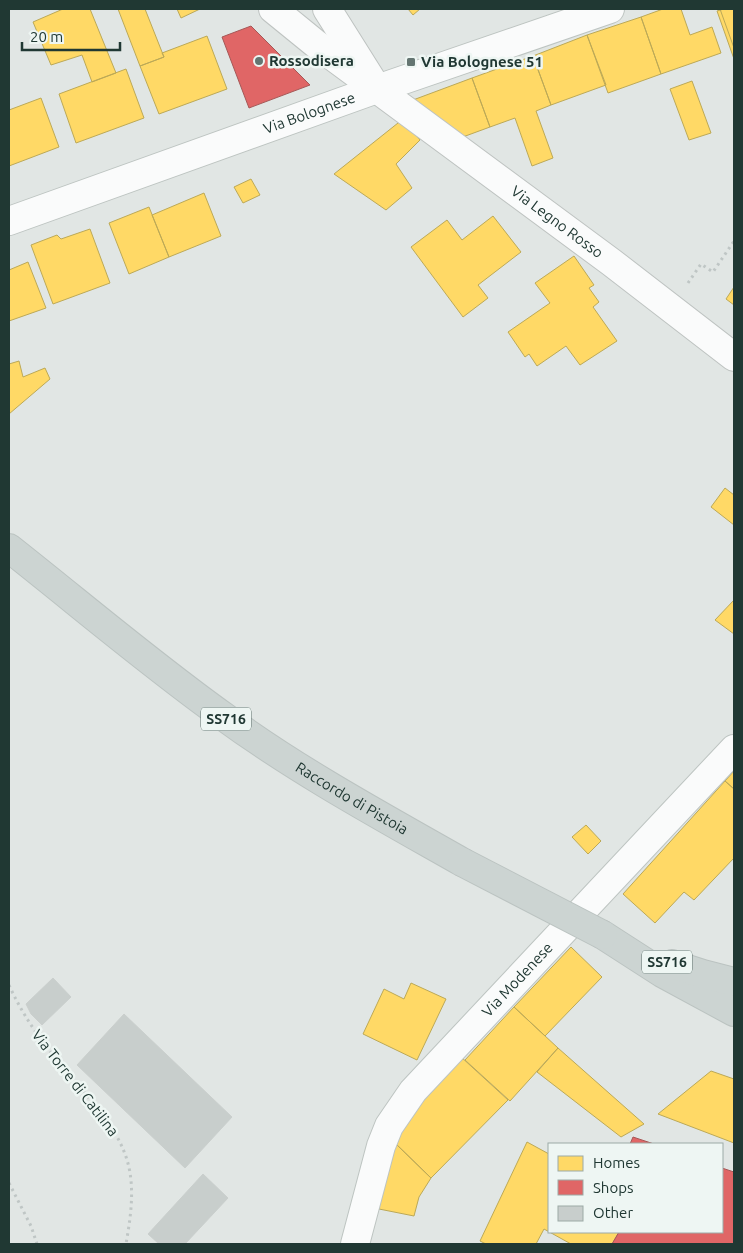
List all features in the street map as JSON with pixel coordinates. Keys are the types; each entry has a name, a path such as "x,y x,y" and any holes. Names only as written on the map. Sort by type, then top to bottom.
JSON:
{"main road":[{"name":"Raccordo di Pistoia","path":"9,548 223,717 325,783 462,862 603,935 682,967 734,982"},
{"path":"603,935 662,973 734,1012"}],"street":[{"name":"Via Legno Rosso","path":"273,9 376,89 603,256 734,357"},
{"path":"327,9 376,89"},
{"name":"Via Bolognese","path":"9,221 376,89 610,9"},
{"name":"Via Modenese","path":"355,1244 381,1146 389,1126 409,1096 433,1068 734,749"}],"path":[{"path":"671,308 702,264 713,272 734,241"},
{"name":"Via Torre di Catilina","path":"9,986 30,1026 46,1048 116,1133 126,1156 132,1203 126,1244"},
{"path":"9,1182 31,1226 37,1244"}],"building: Homes":[{"path":"63,9 90,9 116,73 92,82 82,55 51,65 33,22"},
{"path":"118,9 145,9 164,57 140,66"},
{"path":"177,9 200,9 181,18"},
{"path":"408,9 420,9 413,15"},
{"path":"663,9 681,9 690,35 712,27 721,53 661,74 641,17"},
{"path":"720,9 734,9 734,48"},
{"path":"734,9 734,59 717,11"},
{"path":"641,17 661,74 608,93 587,35"},
{"path":"587,35 606,85 551,105 533,56"},
{"path":"207,36 227,89 159,114 140,66 164,57 162,53"},
{"path":"533,56 551,105 536,111 553,158 532,166 515,118 490,127 472,78"},
{"path":"126,69 144,118 76,143 59,94"},
{"path":"472,78 490,127 460,138 413,100"},
{"path":"692,81 711,133 689,140 670,89"},
{"path":"41,98 59,147 9,166 9,110"},
{"path":"403,119 420,140 396,164 412,188 386,210 334,174"},
{"path":"251,179 260,195 243,203 234,187"},
{"path":"204,193 221,236 169,257 152,215"},
{"path":"149,207 169,257 129,274 109,223"},
{"path":"493,216 521,252 478,285 488,298 463,317 411,247 447,220 462,240"},
{"path":"90,229 110,283 53,304 31,245 57,235 61,239"},
{"path":"574,256 594,285 589,288 599,302 593,307 617,341 580,365 566,346 537,366 529,354 525,357 508,332 550,303 535,283"},
{"path":"28,262 46,308 9,321 9,270"},
{"path":"734,287 734,305 726,299"},
{"path":"19,361 23,377 45,368 50,379 9,414 9,364"},
{"path":"725,488 734,495 734,525 711,507"},
{"path":"734,600 734,634 715,620"},
{"path":"734,771 734,789 725,781"},
{"path":"725,781 734,789 734,858 694,900 684,892 655,923 623,894"},
{"path":"586,825 601,841 588,854 572,837"},
{"path":"571,947 602,977 545,1036 514,1007"},
{"path":"411,983 446,999 417,1060 363,1034 384,989 404,999"},
{"path":"514,1007 558,1048 510,1101 465,1060"},
{"path":"558,1048 644,1124 621,1137 537,1072"},
{"path":"460,1056 508,1100 431,1178 394,1142 410,1109"},
{"path":"711,1071 734,1079 734,1143 658,1114"},
{"path":"527,1142 548,1153 548,1231 544,1229 536,1244 486,1244 480,1241"},
{"path":"396,1144 431,1178 419,1197 414,1216 379,1209 383,1174"},
{"path":"551,1233 618,1233 612,1244 571,1244"}],"building: Shops":[{"name":"Rossodisera","path":"251,26 310,85 249,108 222,37"},
{"path":"633,1137 651,1143 630,1143"},
{"path":"723,1168 734,1172 734,1244 612,1244 618,1233 723,1233"}],"building: Other":[{"path":"53,978 71,997 42,1025 31,1014 26,1004"},
{"path":"124,1014 232,1117 185,1168 77,1065"},
{"path":"203,1174 228,1198 185,1244 159,1244 148,1234"}],"place":[{"name":"Rossodisera","path":"259,61"},
{"name":"Via Bolognese 51","path":"411,62"}]}
